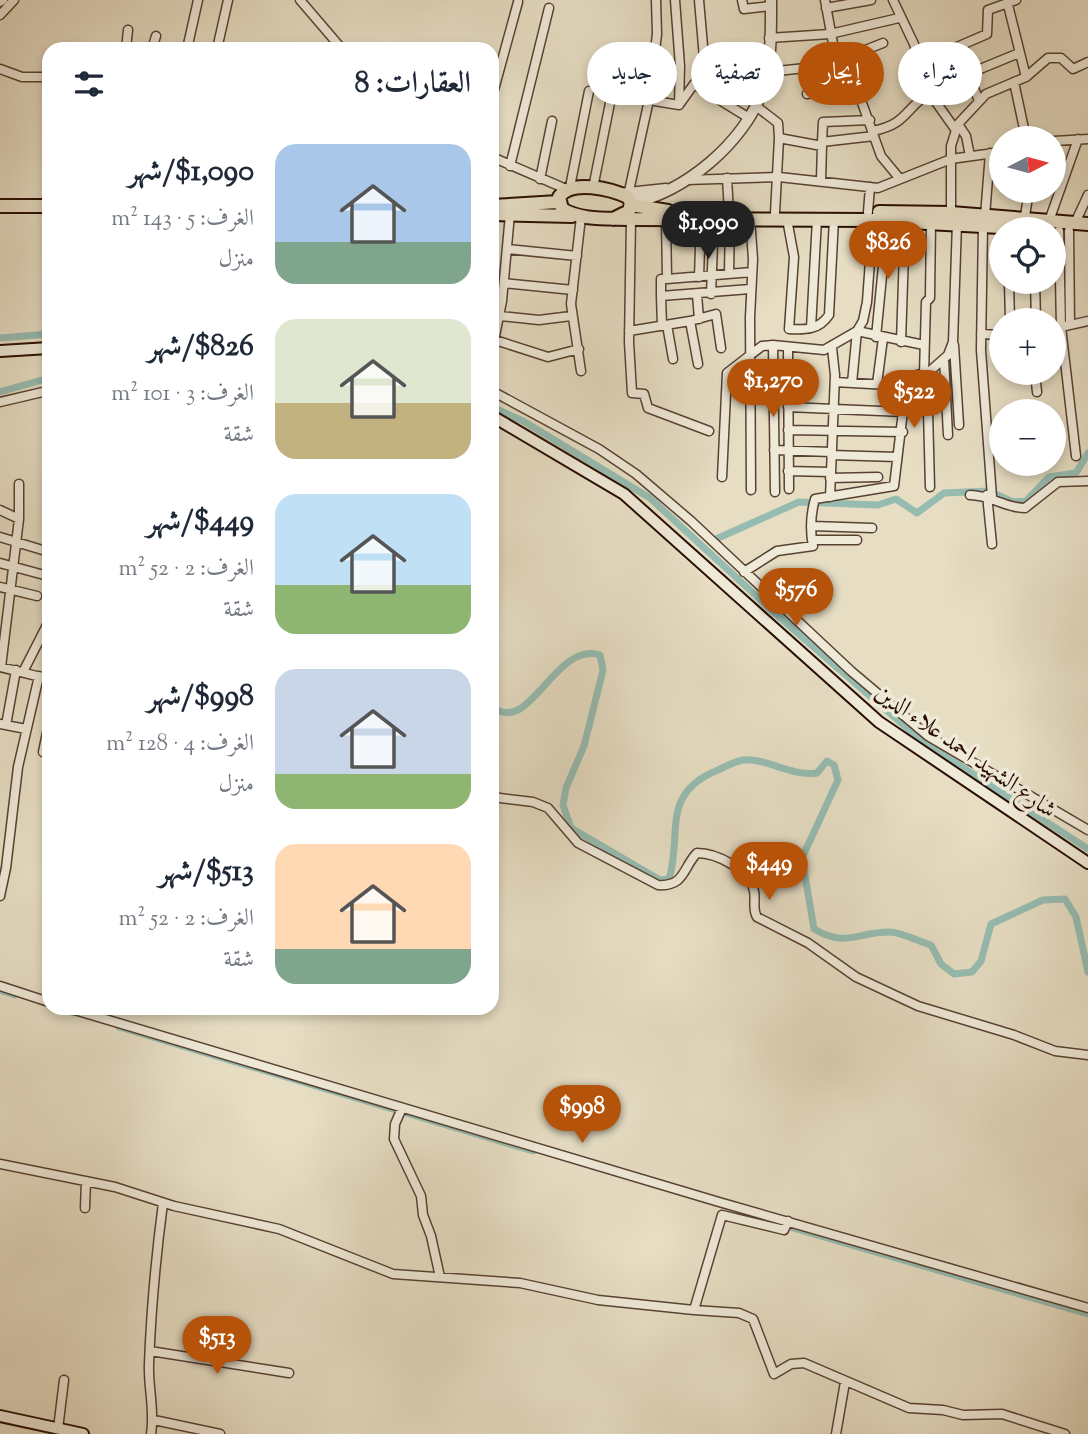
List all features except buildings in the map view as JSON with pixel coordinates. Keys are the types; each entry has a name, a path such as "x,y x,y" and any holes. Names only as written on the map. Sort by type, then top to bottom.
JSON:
{"main road":[{"path":"581,216 562,209 558,202 561,193 568,188 593,188 628,198 651,210 750,219 781,216 817,219 840,217"},
{"path":"613,219 627,213 628,198"},
{"path":"499,206 558,202"},
{"path":"0,206 42,206"},
{"path":"0,212 42,212"},
{"path":"499,214 613,219 871,216 954,218 989,222"},
{"path":"871,216 905,222 931,222 954,218"},
{"path":"1066,230 1088,233"},
{"path":"0,351 42,348"},
{"name":"شارع الشهيد احمد علاء الدين","path":"499,419 624,494 879,722 1088,863"},
{"path":"0,1416 83,1434"}],"street":[{"path":"0,15 14,0"},
{"path":"189,42 198,0"},
{"path":"219,42 228,0"},
{"path":"300,0 336,42"},
{"path":"656,0 656,42"},
{"path":"675,0 680,66 679,105"},
{"path":"699,0 703,42"},
{"path":"742,0 744,9 771,3 769,42"},
{"path":"832,42 826,4 871,0"},
{"path":"893,0 910,42"},
{"path":"499,70 517,2"},
{"path":"969,42 989,33 989,9 1012,3 1018,53 1026,77"},
{"path":"510,166 549,8"},
{"path":"769,38 830,34 899,18"},
{"path":"127,42 128,30"},
{"path":"154,42 156,36"},
{"path":"982,68 1018,53"},
{"path":"982,99 995,88 1026,77 1048,58 1061,58 1073,69 1088,62"},
{"path":"0,69 16,76 42,77"},
{"path":"1014,82 1023,126"},
{"path":"679,105 691,88"},
{"path":"499,161 568,188 587,100"},
{"path":"593,188 610,105"},
{"path":"648,105 628,198 650,198 704,168 731,143 756,106 778,122 781,216 794,257 789,329 821,325 829,315 840,217"},
{"path":"728,105 749,118"},
{"path":"864,105 881,156 900,179"},
{"path":"779,138 822,144 873,134 901,122 915,105"},
{"path":"939,105 966,136 970,156"},
{"path":"959,425 953,342 954,218 951,159 957,127 976,105"},
{"path":"821,180 822,122 870,120"},
{"path":"540,178 552,121"},
{"path":"1053,217 1078,139"},
{"path":"1066,140 1088,139"},
{"path":"684,180 779,177 870,187 886,186 951,159 989,153"},
{"path":"989,164 984,221 981,334 992,544"},
{"path":"727,178 730,216 729,274"},
{"path":"852,383 873,246 870,187"},
{"path":"1062,217 1088,195"},
{"path":"499,321 510,214"},
{"path":"581,216 572,316 581,371"},
{"path":"666,218 667,279"},
{"path":"631,219 629,331 633,393 644,394 648,408 709,430"},
{"path":"707,219 711,294"},
{"path":"699,276 707,219"},
{"path":"750,219 751,490"},
{"path":"811,328 817,219"},
{"path":"901,342 905,222"},
{"path":"930,486 924,345 926,302 930,298 931,222"},
{"path":"873,246 904,246"},
{"path":"877,384 885,246"},
{"path":"507,249 577,256"},
{"path":"673,359 664,326 661,279 752,272"},
{"path":"504,282 573,290"},
{"path":"661,296 751,289"},
{"path":"1064,294 1070,325"},
{"path":"697,295 695,320 698,364"},
{"path":"629,331 716,314 721,348"},
{"path":"500,316 539,320 572,316"},
{"path":"1066,326 1088,321"},
{"path":"722,477 727,373 762,346 819,351 832,348 858,331 924,345"},
{"path":"981,334 989,334"},
{"path":"499,341 548,357 579,349"},
{"path":"744,572 776,551 811,547 814,503 830,497 892,489 903,432 909,376 926,373 944,359 953,342"},
{"path":"773,345 775,492"},
{"path":"788,347 789,489"},
{"path":"830,497 835,382 832,348"},
{"path":"944,359 948,435"},
{"path":"835,382 906,386"},
{"path":"1036,385 1037,392"},
{"path":"1066,385 1076,456"},
{"path":"0,402 42,392"},
{"path":"499,395 607,453 691,521 851,671 928,736 1088,830"},
{"path":"788,407 904,412"},
{"path":"788,430 903,432"},
{"path":"774,450 897,457"},
{"path":"788,471 877,477"},
{"path":"970,495 989,496 1011,507 1025,508 1058,481 1088,481"},
{"path":"19,484 16,542 4,589 1,667 42,677"},
{"path":"0,510 19,519"},
{"path":"812,526 872,528"},
{"path":"0,537 42,550"},
{"path":"812,540 857,540"},
{"path":"0,563 42,574"},
{"path":"4,589 37,596"},
{"path":"26,729 3,724 19,671 42,633"},
{"path":"0,896 16,779 39,676"},
{"path":"499,798 533,802 548,808 578,843 658,885 673,884 683,877 697,853 725,862 749,878 754,888 757,918 808,943 856,977 918,1006 1014,1035 1055,1051 1088,1055"},
{"path":"0,986 42,1000"},
{"path":"91,1015 400,1111 787,1224 1088,1308"},
{"path":"400,1111 394,1139 421,1196 423,1215 440,1277"},
{"path":"0,1164 125,1189 163,1203 291,1233 393,1274 487,1283 520,1283 598,1300 739,1313 752,1319 775,1374 791,1364 804,1363 909,1408 943,1410 963,1415 1002,1414 1065,1434"},
{"path":"85,1208 86,1181"},
{"path":"151,1434 154,1420 150,1351 163,1203"},
{"path":"694,1310 722,1215 767,1227 787,1224"},
{"path":"150,1351 289,1373"},
{"path":"58,1429 64,1380"},
{"path":"836,1434 845,1382"},
{"path":"154,1420 220,1434"}],"waterway":[{"path":"0,338 42,335"},
{"path":"0,392 42,380"},
{"path":"499,410 523,421 650,498 778,616 922,741 1088,849"},
{"path":"993,493 1013,502 1026,501 1049,477 1076,473 1088,453"},
{"path":"716,539 799,502 878,505 896,499 917,513 944,493 989,491"},
{"path":"499,710 505,713 518,710 569,661 584,654 600,655 603,670 584,746 566,788 563,805 571,828 660,880 669,879 680,803 687,791 700,780 743,760 807,774 817,773 827,761 834,765 838,780 802,858 814,929 825,935 843,938 899,933 931,945 941,964 954,974 972,972 981,961 991,924 1043,900 1065,899 1076,917 1088,972"},
{"path":"0,990 15,995"},
{"path":"119,1027 533,1151"},
{"path":"783,1225 1088,1314"}]}
